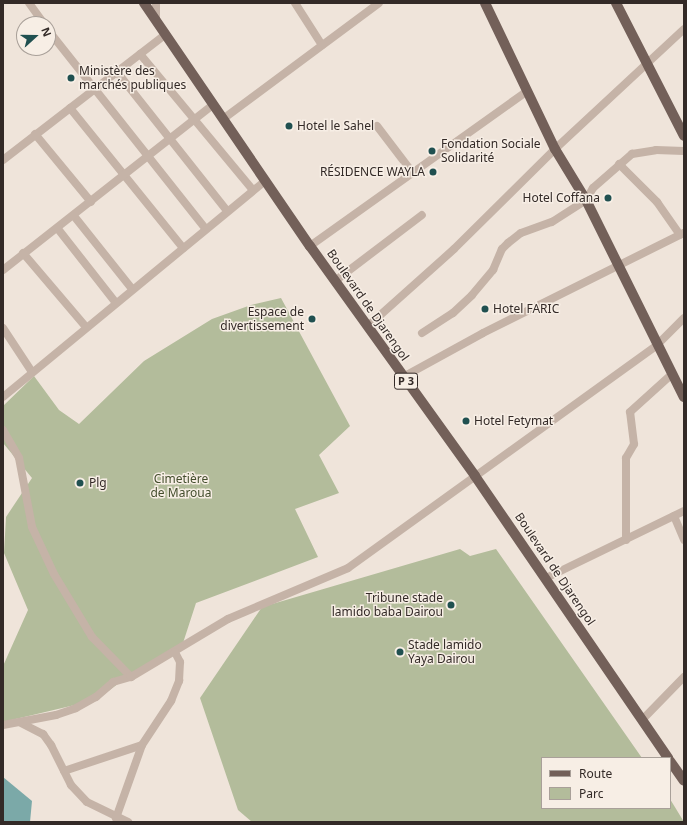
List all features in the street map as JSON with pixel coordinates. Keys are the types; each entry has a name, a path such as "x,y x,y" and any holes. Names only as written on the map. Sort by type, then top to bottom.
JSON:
{"main road":[{"name":"Boulevard de Djarengol","path":"144,3 310,246 475,476 546,578 667,757"},
{"path":"485,3 555,149 586,200 684,397"},
{"path":"616,3 684,120"},
{"path":"624,3 684,136"},
{"path":"671,762 684,781"}],"street":[{"path":"156,3 156,20"},
{"path":"295,3 322,45"},
{"path":"223,119 379,3"},
{"path":"33,5 39,16"},
{"path":"368,326 454,248 555,149 684,29"},
{"path":"3,160 166,34"},
{"path":"56,40 205,228"},
{"path":"140,54 253,190"},
{"path":"117,72 227,211"},
{"path":"310,246 527,91"},
{"path":"3,270 58,229 148,155 214,105"},
{"path":"70,108 125,174 183,248"},
{"path":"377,126 412,172"},
{"path":"35,134 91,202"},
{"path":"422,333 453,313 472,295 493,270 502,249 508,243 521,233 552,222 586,200 590,192 619,164 632,154 643,152 684,152"},
{"path":"403,377 617,265 682,234 661,206 619,164"},
{"path":"3,397 183,248 205,228 265,181"},
{"path":"335,281 422,215"},
{"path":"74,216 132,289"},
{"path":"58,229 116,303"},
{"path":"23,254 86,327"},
{"path":"3,725 76,708 96,697 113,682 131,677 228,619 348,568 657,345 684,318"},
{"path":"3,328 32,372"},
{"path":"626,540 626,458 634,444 630,412 672,374"},
{"path":"3,430 19,458 32,527 54,574 92,637 131,677"},
{"path":"546,578 684,511"},
{"path":"674,516 684,540"},
{"path":"118,820 134,775 142,745 171,701 179,681 180,662 175,652"},
{"path":"642,720 684,677"},
{"path":"21,722 43,734 71,785 87,802 118,820 128,822"},
{"path":"64,771 142,745"}],"green space":[{"name":"Cimetière de Maroua","path":"281,298 350,426 319,455 339,493 295,509 318,557 196,603 183,643 130,675 96,700 3,722 3,666 28,610 4,553 6,517 32,478 3,443 3,406 34,376 59,410 79,424 144,361 212,319 251,305"},
{"name":"Stade lamido Yaya Dairou","path":"460,549 470,556 496,549 641,757 541,757 541,809 671,809 671,801 684,822 252,822 238,810 200,698 262,607"}],"water":[{"path":"3,777 32,801 30,822 3,822"}],"place":[{"name":"Ministère des marchés publiques","path":"71,78"},
{"name":"Hotel le Sahel","path":"289,126"},
{"name":"Fondation Sociale Solidarité","path":"432,151"},
{"name":"RÉSIDENCE WAYLA","path":"433,172"},
{"name":"Hotel Coffana","path":"608,198"},
{"name":"Hotel FARIC","path":"485,309"},
{"name":"Espace de divertissement","path":"312,319"},
{"name":"Hotel Fetymat","path":"466,421"},
{"name":"Plg","path":"80,483"},
{"name":"Tribune stade lamido baba Dairou","path":"451,605"},
{"name":"Stade lamido Yaya Dairou","path":"400,652"}]}
